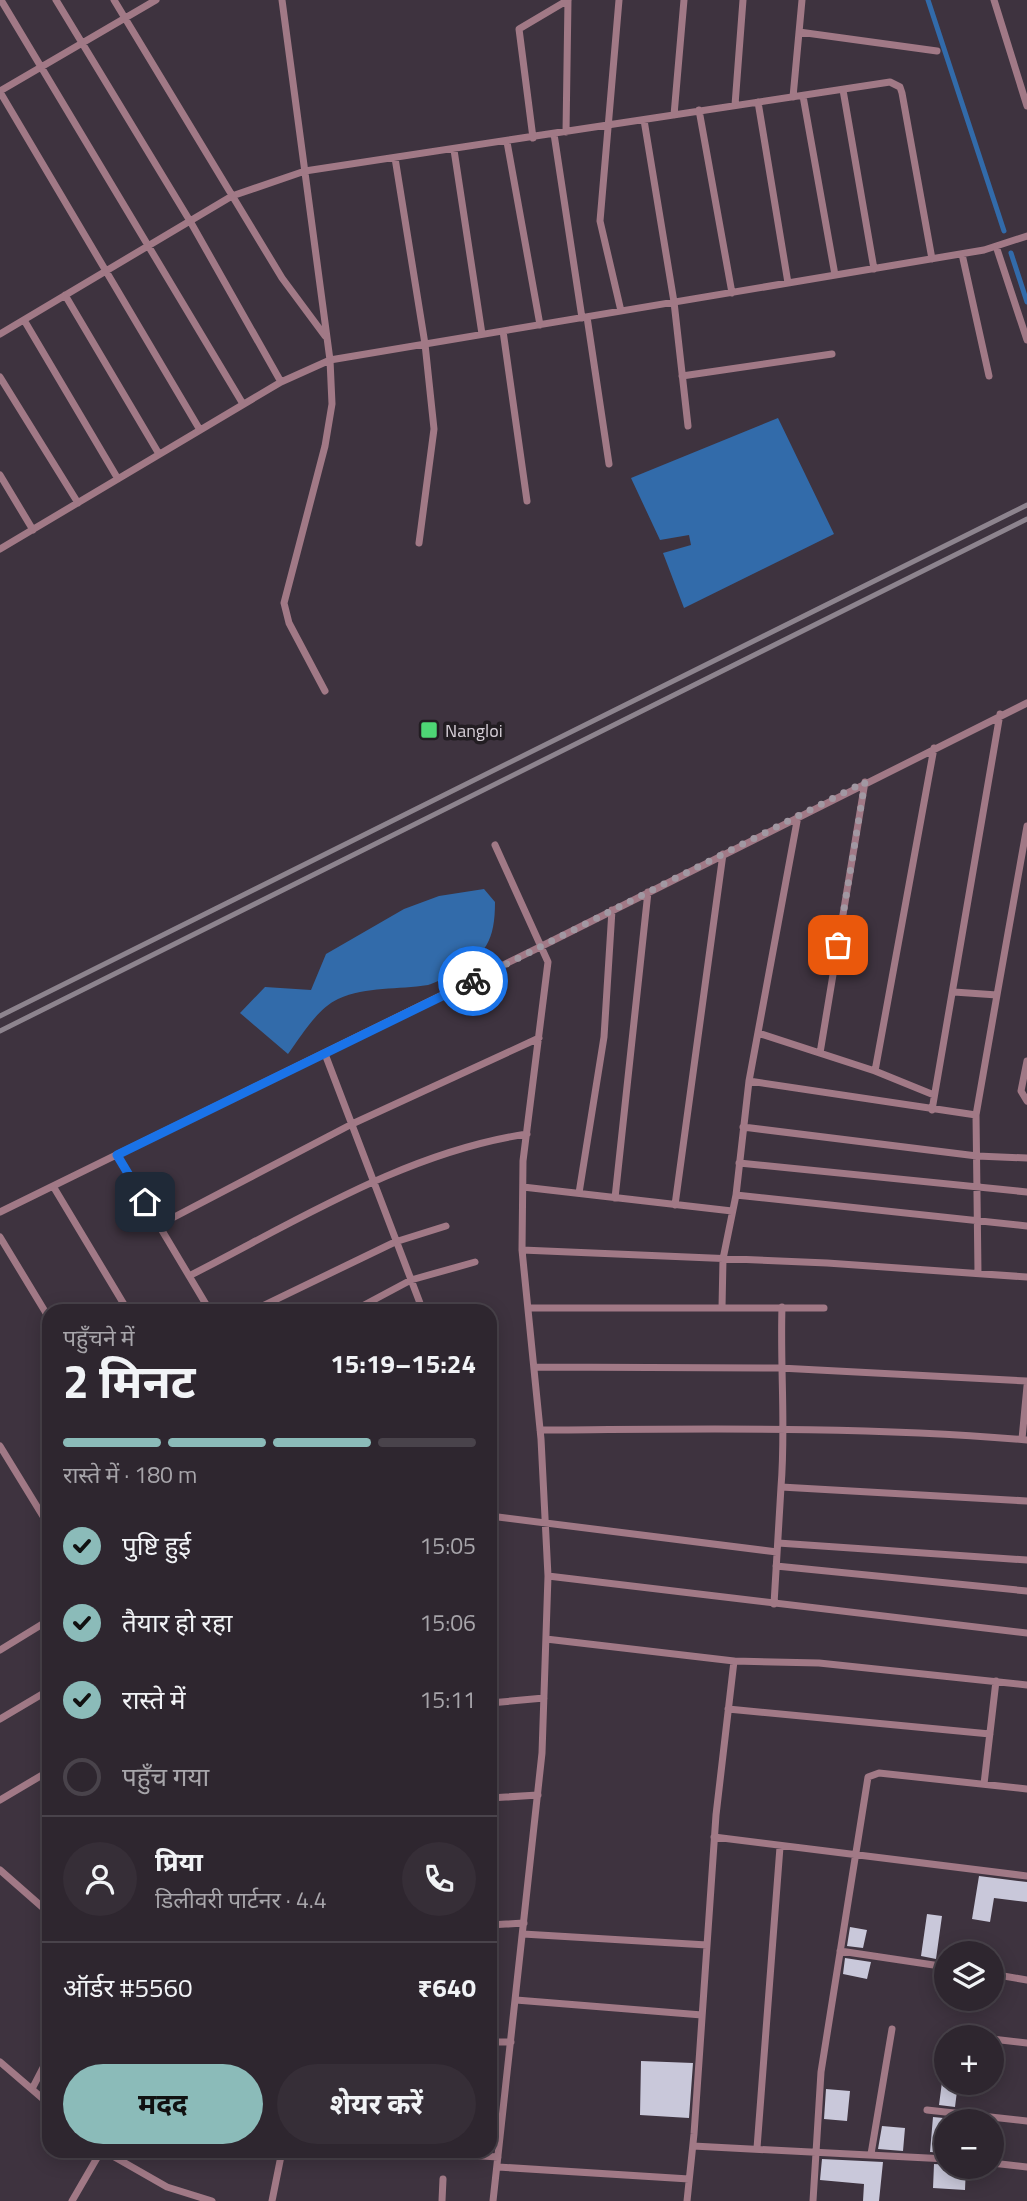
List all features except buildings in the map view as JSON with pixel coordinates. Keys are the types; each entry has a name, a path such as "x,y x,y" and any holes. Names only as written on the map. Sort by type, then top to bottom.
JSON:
{"street":[{"path":"1,0 243,404"},
{"path":"56,0 190,221 281,382"},
{"path":"114,0 282,278 326,336"},
{"path":"156,0 124,16 0,92 200,430"},
{"path":"282,0 330,360 332,404 326,446 284,603 289,622 326,691"},
{"path":"566,132 568,0"},
{"path":"533,138 519,29 568,0"},
{"path":"619,0 600,220 605,253 621,311"},
{"path":"674,115 684,0"},
{"path":"735,105 743,0"},
{"path":"793,97 802,0"},
{"path":"994,0 1027,106"},
{"path":"799,32 937,51"},
{"path":"0,334 232,196 305,171 890,82 900,87 932,259"},
{"path":"843,90 874,269"},
{"path":"803,96 835,275"},
{"path":"758,102 788,283"},
{"path":"699,110 732,293"},
{"path":"644,120 674,302 688,426"},
{"path":"554,134 609,464"},
{"path":"507,142 540,325"},
{"path":"454,149 482,334"},
{"path":"395,158 425,344 434,429 419,543"},
{"path":"0,549 281,382 330,360 962,254 1027,236"},
{"path":"996,246 1027,340"},
{"path":"962,254 989,376"},
{"path":"65,295 159,454"},
{"path":"24,320 118,479"},
{"path":"503,331 527,501"},
{"path":"682,376 832,354"},
{"path":"0,377 78,503"},
{"path":"0,475 33,530"},
{"path":"0,1212 541,947 1000,714 1027,703"},
{"path":"932,1110 1000,714"},
{"path":"876,1071 934,748"},
{"path":"820,1053 865,782"},
{"path":"722,1308 723,1259 736,1195 749,1081 798,816"},
{"path":"978,1273 976,1115 1027,826"},
{"path":"494,2201 538,1795 548,1576 540,1430 522,1250 527,1135 548,962 495,845"},
{"path":"675,1205 723,854"},
{"path":"615,1198 648,892"},
{"path":"579,1193 604,1037 612,910"},
{"path":"954,992 997,995"},
{"path":"758,1033 876,1071 934,1095"},
{"path":"159,1225 352,1124 539,1038"},
{"path":"325,1054 420,1304"},
{"path":"1027,1062 1021,1091 1027,1101"},
{"path":"749,1081 976,1115"},
{"path":"743,1127 977,1156 1027,1158"},
{"path":"189,1276 372,1183 461,1148 527,1135"},
{"path":"117,1155 206,1304"},
{"path":"739,1163 1027,1192"},
{"path":"53,1186 124,1304"},
{"path":"523,1187 732,1211"},
{"path":"736,1195 1027,1226"},
{"path":"267,1304 395,1242 446,1226"},
{"path":"0,1237 42,1306"},
{"path":"522,1250 1027,1277"},
{"path":"366,1304 411,1280 475,1262"},
{"path":"774,1604 785,1430 780,1368 782,1307"},
{"path":"528,1308 824,1307"},
{"path":"534,1367 780,1368 1027,1384 1024,1439 956,1434 785,1430 540,1430"},
{"path":"0,1446 42,1515"},
{"path":"781,1487 1027,1501"},
{"path":"497,1517 777,1552"},
{"path":"778,1543 1027,1560"},
{"path":"776,1566 1027,1591"},
{"path":"548,1576 1027,1633"},
{"path":"0,1650 42,1624"},
{"path":"546,1639 734,1661 819,1663 1027,1685"},
{"path":"687,2201 714,1837 734,1661"},
{"path":"984,1784 996,1681"},
{"path":"0,1719 42,1694"},
{"path":"497,1702 544,1698"},
{"path":"728,1709 990,1734"},
{"path":"814,2201 821,2072 866,1782 873,1774 1027,1789"},
{"path":"0,1800 42,1775"},
{"path":"497,1798 538,1795"},
{"path":"714,1837 1027,1876"},
{"path":"757,2148 780,1847"},
{"path":"0,1870 42,1907"},
{"path":"497,1925 524,1923"},
{"path":"523,1934 707,1945"},
{"path":"840,1951 934,1966"},
{"path":"1004,1976 1027,1980"},
{"path":"516,2000 702,2015"},
{"path":"871,2154 892,2029"},
{"path":"1004,2040 1027,2043"},
{"path":"497,2042 511,2042"},
{"path":"0,2062 42,2098"},
{"path":"32,2089 42,2070"},
{"path":"927,2110 1027,2120"},
{"path":"693,2146 818,2150 934,2158"},
{"path":"72,2201 98,2158"},
{"path":"115,2158 167,2187 212,2201"},
{"path":"272,2201 281,2158"},
{"path":"1004,2164 1027,2167"},
{"path":"498,2167 689,2179"},
{"path":"442,2201 443,2179"}],"water":[{"path":"778,418 834,534 684,608 663,553 691,545 689,535 660,540 631,478"},
{"path":"484,889 495,902 490,937 481,953 452,974 428,985 371,990 338,999 317,1016 288,1054 240,1013 265,987 311,990 326,954 404,909 439,896"}],"waterway":[{"path":"928,0 1004,231"},
{"path":"1011,253 1027,302"}],"railway":[{"path":"0,1016 1027,505"},
{"path":"0,1031 1027,519"}],"way so far":[{"path":"473,981 865,782 838,945"}],"place":[{"name":"Nangloi","path":"429,730"}],"route":[{"path":"145,1202 117,1155 473,981"}]}
